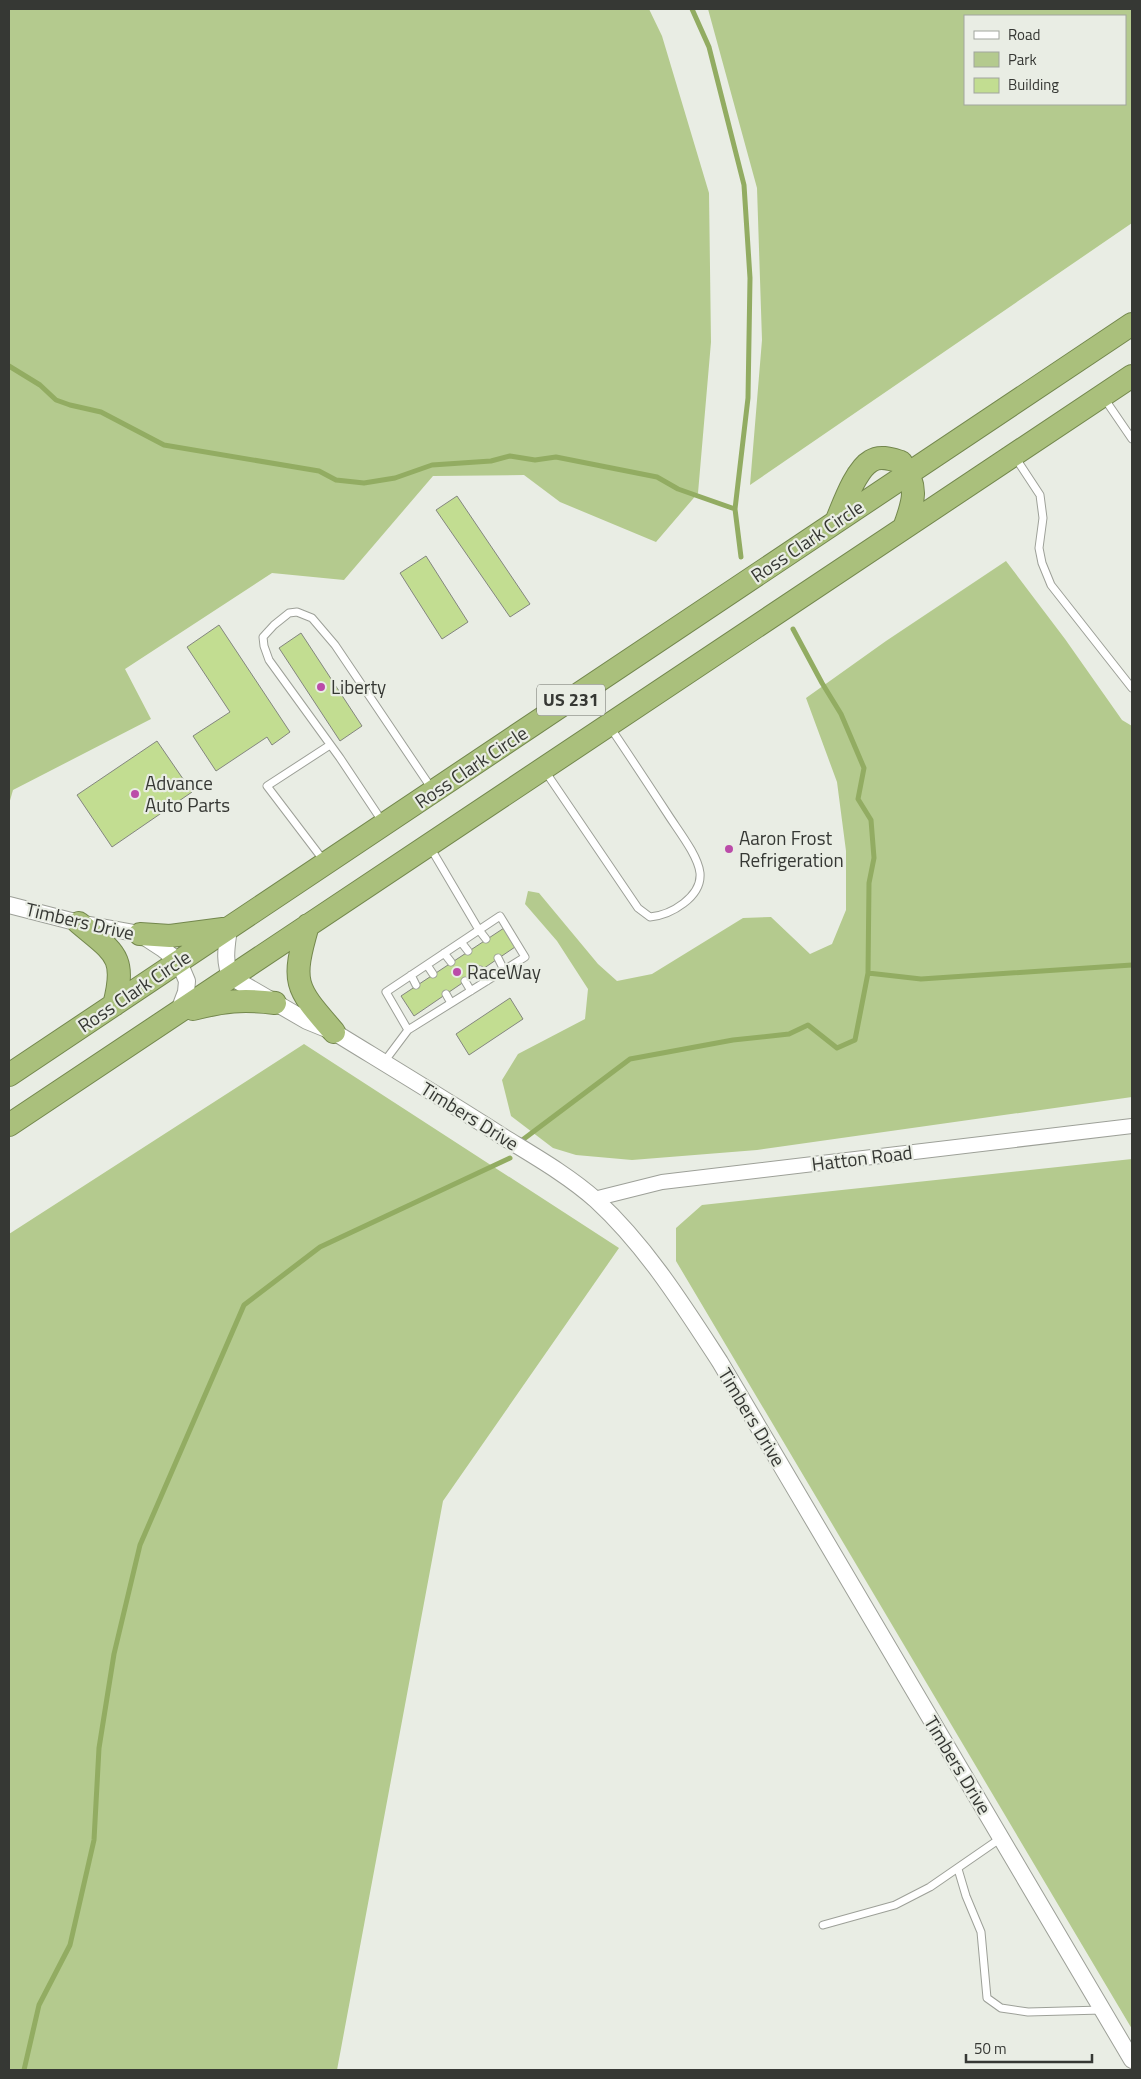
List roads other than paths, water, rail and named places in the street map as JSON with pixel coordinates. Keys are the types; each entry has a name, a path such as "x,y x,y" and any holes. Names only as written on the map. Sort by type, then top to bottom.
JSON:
{"highway":[{"name":"Ross Clark Circle","path":"9,1075 1132,324"},
{"name":"US 231","path":"9,1125 1132,376"},
{"path":"836,522 864,466 872,460 882,458 901,462 909,473 914,490 912,506 904,528"},
{"path":"79,922 112,951 119,966 120,983 114,1005"},
{"path":"308,925 298,959 297,971 300,987 307,1001 334,1032"},
{"path":"140,934 170,936 229,928"},
{"path":"178,1013 222,1001 246,1000 274,1003"}],"street":[{"name":"Timbers Drive","path":"9,905 140,934 163,948 178,962 187,981 186,992 178,1013"},
{"path":"229,928 225,954 226,967 231,977"},
{"name":"Timbers Drive","path":"231,977 307,1021 334,1032 553,1168 594,1199 623,1227 682,1304 720,1362 1132,2060"},
{"name":"Hatton Road","path":"594,1199 662,1182 1132,1126"}],"lane":[{"path":"1102,396 1132,439"},
{"path":"1014,455 1040,495 1043,518 1039,548 1042,563 1051,585 1132,688"},
{"path":"384,825 269,660 264,646 264,637 274,624 289,614 297,612 312,618 334,645 433,792"},
{"path":"543,768 638,908 650,917 662,916 673,910 694,894 698,888 700,871 677,828 609,724"},
{"path":"326,863 268,786 330,745"},
{"path":"429,844 486,940"},
{"path":"384,1062 408,1030 525,957 500,916 386,992 408,1030"},
{"path":"461,942 468,952"},
{"path":"444,953 451,962"},
{"path":"498,958 504,970"},
{"path":"427,965 433,974"},
{"path":"480,970 488,981"},
{"path":"411,975 416,986"},
{"path":"465,981 471,991"},
{"path":"446,994 451,1003"},
{"path":"427,1006 432,1015"},
{"path":"823,1924 896,1906 958,1869 1001,1838"},
{"path":"958,1869 966,1896 981,1932 987,1998 1001,2008 1028,2012 1103,2010"}],"waterway":[{"path":"692,9 709,47 744,185 750,278 748,398 735,509 741,557"},
{"path":"9,366 40,385 56,400 101,412 164,445 319,471 336,480 364,483 395,478 432,465 491,461 510,456 535,460 556,457 657,477 678,489 735,509"},
{"path":"521,1141 630,1059 733,1040 789,1034 808,1025 837,1048 855,1040 868,973 869,883 874,858 871,820 858,799 864,768 841,714 793,629"},
{"path":"868,973 921,979 1132,965"},
{"path":"24,2070 39,2005 70,1945 94,1840 99,1748 114,1654 140,1545 244,1305 320,1247 510,1158"}],"place":[{"name":"Liberty","path":"321,687"},
{"name":"Advance Auto Parts","path":"135,794"},
{"name":"Aaron Frost Refrigeration","path":"729,849"},
{"name":"RaceWay","path":"457,972"}]}
